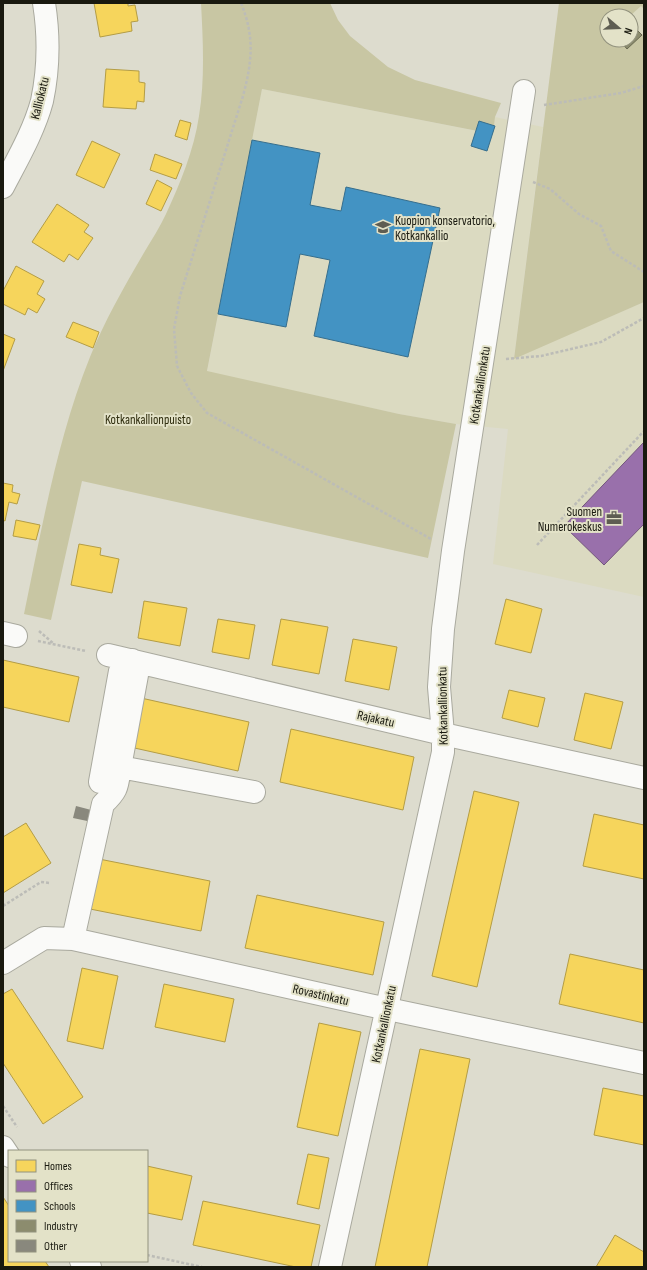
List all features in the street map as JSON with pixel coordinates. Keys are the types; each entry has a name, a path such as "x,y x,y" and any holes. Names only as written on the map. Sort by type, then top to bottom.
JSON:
{"street":[{"name":"Kalliokatu","path":"3,187 27,141 42,101 48,44 44,3"},
{"name":"Kotkankallionkatu","path":"330,1267 443,752 439,687 443,630 453,551 523,100"},
{"name":"Rajakatu","path":"108,656 132,660 443,734 644,778"},
{"path":"73,939 103,804 113,794 117,787 137,675 132,660 120,671 100,782"},
{"path":"120,767 254,792"},
{"name":"Rovastinkatu","path":"3,963 44,938 73,939 386,1009 644,1063"}],"path":[{"path":"241,3 248,20 251,43 250,71 180,296 174,329 177,366 191,393 207,414 453,551"},
{"path":"523,100 621,92 644,86"},
{"path":"511,174 550,189 579,214 601,226 611,251 644,272"},
{"path":"482,362 541,356 601,342 644,318"},
{"path":"537,545 644,431"},
{"path":"54,644 108,656"},
{"path":"3,906 42,882 50,883"},
{"path":"148,1255 202,1267"}],"shaded area":[{"path":"641,5 644,9 644,33 642,35 639,32 638,8"},
{"name":"Kuopion konservatorio, Kotkankallio","path":"262,89 492,134 495,117 543,127 514,358 644,302 644,597 493,564 508,429 456,424 399,414 207,372"}],"green space":[{"name":"Kotkankallionpuisto","path":"201,3 330,3 338,20 350,36 388,67 415,80 501,103 495,117 493,134 262,89 207,371 399,414 456,424 428,558 82,481 51,620 24,614 51,484 78,388 96,343 109,316 166,214 181,179 194,141 201,102 203,74"},
{"path":"559,3 644,3 644,9 641,6 639,8 599,8 599,48 639,48 639,32 642,35 644,33 644,302 514,359"}],"building: Homes":[{"path":"94,3 128,3 128,6 135,5 138,21 131,22 132,31 100,37"},
{"path":"106,69 139,71 139,82 145,83 144,102 137,101 136,109 103,107"},
{"path":"180,120 191,123 187,140 175,136"},
{"path":"92,141 120,154 104,188 76,175"},
{"path":"155,154 182,164 176,179 150,170"},
{"path":"157,180 172,188 161,211 146,204"},
{"path":"57,204 89,225 84,232 93,238 78,260 69,254 64,262 32,242"},
{"path":"16,266 44,281 37,294 45,299 37,313 28,308 25,315 3,304 3,291"},
{"path":"73,322 99,332 93,348 66,337"},
{"path":"3,334 15,339 3,371"},
{"path":"3,483 13,485 12,492 20,494 17,504 9,502 5,521 3,520"},
{"path":"16,520 40,525 36,540 13,536"},
{"path":"79,544 101,548 100,555 119,559 112,593 71,585"},
{"path":"506,599 542,609 531,653 495,644"},
{"path":"144,601 187,608 180,646 138,638"},
{"path":"218,619 255,625 249,659 212,652"},
{"path":"281,619 328,627 319,674 272,665"},
{"path":"353,639 397,647 389,690 345,681"},
{"path":"3,660 79,677 69,722 3,707"},
{"path":"509,690 545,698 538,727 502,718"},
{"path":"585,693 623,702 611,749 574,740"},
{"path":"141,698 249,722 238,771 130,747"},
{"path":"291,729 414,757 403,810 280,782"},
{"path":"474,791 519,802 477,987 432,976"},
{"path":"594,814 644,825 644,879 583,866"},
{"path":"26,823 51,863 3,893 3,837"},
{"path":"99,859 210,881 201,931 90,909"},
{"path":"257,895 384,922 373,975 245,948"},
{"path":"570,954 644,970 644,1023 559,1004"},
{"path":"82,968 118,976 103,1049 67,1041"},
{"path":"164,984 234,999 225,1042 155,1027"},
{"path":"12,989 83,1097 43,1124 3,1063 3,994"},
{"path":"319,1023 361,1032 338,1136 297,1127"},
{"path":"420,1049 470,1059 427,1267 375,1267"},
{"path":"603,1088 644,1096 644,1145 594,1135"},
{"path":"308,1154 329,1158 319,1209 297,1204"},
{"path":"148,1166 192,1176 182,1220 148,1213"},
{"path":"3,1197 8,1204 8,1262 46,1262 49,1267 3,1267"},
{"path":"203,1201 320,1225 311,1267 296,1267 193,1245"},
{"path":"615,1235 644,1252 644,1267 596,1267"}],"building: Offices":[{"path":"644,442 644,524 604,565 564,526"}],"building: Schools":[{"path":"479,121 495,126 487,151 471,146"},
{"path":"252,140 320,153 310,205 341,211 346,187 440,208 408,357 314,336 330,260 300,254 286,327 218,314"}],"building: Other":[{"path":"76,806 95,811 92,822 73,818"}],"place":[{"name":"Kuopion konservatorio, Kotkankallio","path":"383,227"},
{"name":"Suomen Numerokeskus","path":"614,518"}]}
